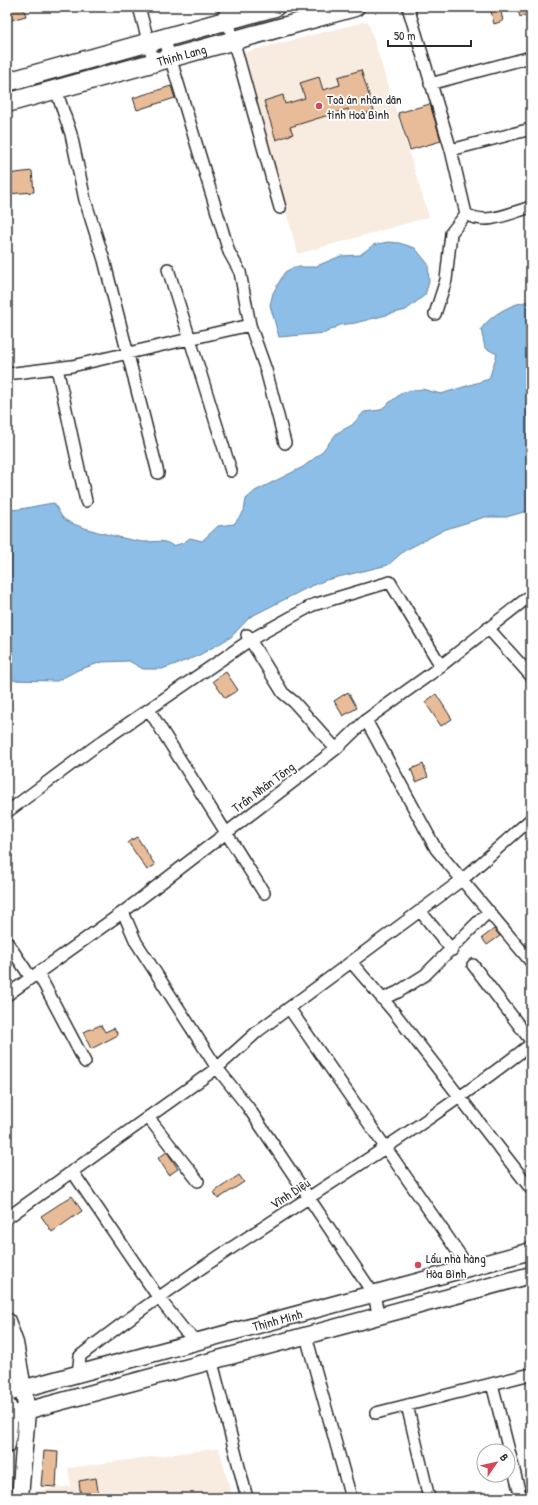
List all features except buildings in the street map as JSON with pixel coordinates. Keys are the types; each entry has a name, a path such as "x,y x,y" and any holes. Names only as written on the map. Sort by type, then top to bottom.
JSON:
{"main road":[{"name":"Thịnh Lang","path":"7,82 157,39 225,14 275,7"},
{"name":"Thịnh Lang","path":"7,103 355,7"},
{"name":"Thịnh Minh","path":"7,1395 78,1374 531,1251"},
{"name":"Thịnh Minh","path":"8,1416 531,1275"},
{"path":"7,1321 15,1343 27,1411 20,1498"},
{"path":"7,1395 7,1445"}],"street":[{"path":"139,7 157,39 162,60 229,252 240,272 250,325 266,370 285,443"},
{"path":"408,7 451,150 466,214 472,218 485,220 531,208"},
{"path":"225,14 280,208"},
{"path":"157,39 162,60"},
{"path":"430,84 531,57"},
{"path":"56,90 72,134 85,200 128,354 158,473"},
{"path":"451,150 531,129"},
{"path":"435,314 446,280 451,233 466,214"},
{"path":"168,269 232,471"},
{"path":"7,374 57,368 128,354 250,325"},
{"path":"57,368 86,501"},
{"path":"7,812 104,740 149,710 248,637 313,605 390,582 441,666"},
{"name":"Trần Nhân Tông","path":"7,995 123,912 226,834 336,749 366,720 441,666 531,595"},
{"path":"488,628 531,676"},
{"path":"248,637 283,693 294,702 336,749"},
{"path":"149,710 264,893"},
{"path":"366,720 436,849 463,879 531,962"},
{"path":"7,1218 217,1068 258,1031 463,879 531,819"},
{"path":"420,911 452,950"},
{"path":"382,999 398,992 425,976 489,911"},
{"path":"123,912 136,942 217,1068 248,1107 374,1294 379,1317"},
{"path":"7,942 35,976 85,1062"},
{"path":"351,962 460,1097 531,1190"},
{"path":"473,965 531,1041"},
{"path":"289,1008 469,1268"},
{"name":"Vĩnh Diệu","path":"78,1374 80,1356 130,1316 386,1148 460,1097 531,1044"},
{"path":"148,1117 198,1180"},
{"path":"72,1171 158,1297 176,1321 198,1342"},
{"path":"306,1336 351,1498"},
{"path":"212,1362 247,1498"},
{"path":"376,1413 531,1374"},
{"path":"492,1384 521,1498"},
{"path":"407,1405 429,1498"}],"shaded area":[{"path":"368,21 429,217 298,254 242,53"},
{"path":"219,1448 232,1498 34,1498 35,1491 71,1486 68,1468"}],"water":[{"path":"388,242 399,243 415,248 428,264 429,282 425,295 406,310 355,323 340,325 325,333 279,337 270,305 273,293 285,272 294,267 314,267 341,256 360,255 373,245"},
{"path":"531,301 531,510 506,517 485,517 446,529 404,551 388,565 326,580 307,588 250,617 231,637 196,657 162,669 143,669 129,661 102,662 78,670 57,681 7,680 7,510 54,503 64,519 79,526 102,533 144,542 166,542 173,546 183,543 190,538 202,541 218,526 234,524 244,511 246,499 255,491 303,467 320,454 337,433 352,425 364,412 380,410 403,392 422,389 441,394 489,379 497,354 485,348 481,329 503,310 517,304"}],"place":[{"name":"Toà án nhân dân tỉnh Hoà Bình","path":"319,106"},
{"name":"Lẩu nhà hàng Hòa Bình","path":"418,1265"}]}
